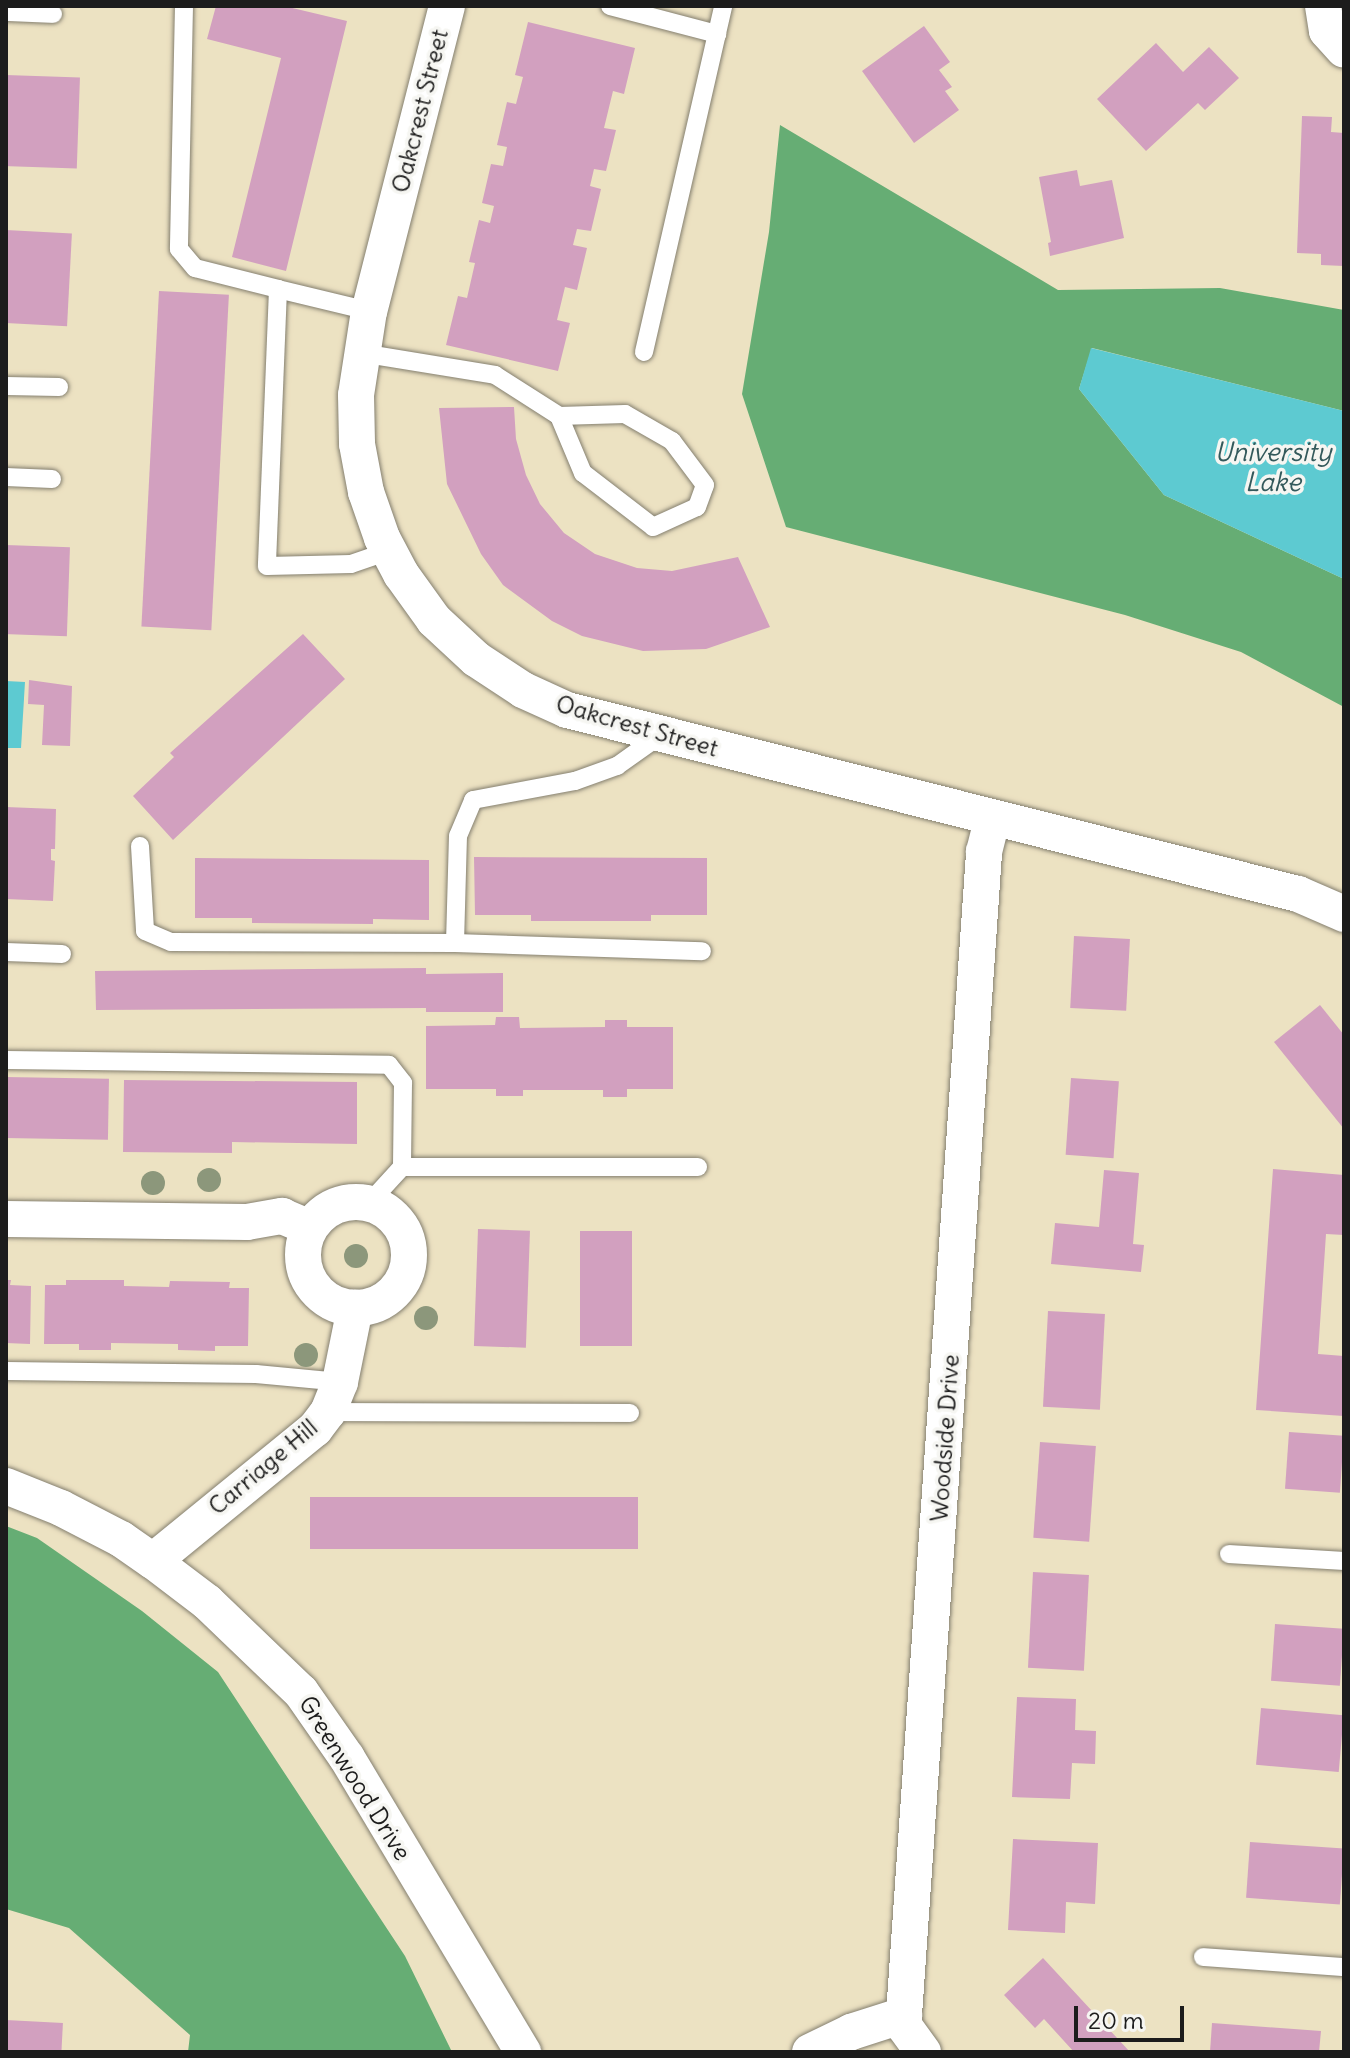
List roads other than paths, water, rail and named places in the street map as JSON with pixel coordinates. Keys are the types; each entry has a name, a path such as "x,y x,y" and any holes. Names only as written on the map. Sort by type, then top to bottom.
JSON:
{"street":[{"name":"Oakcrest Street","path":"447,6 369,311 356,395 357,444 366,492 389,551 434,620 476,659 523,690 567,710 1298,894 1344,914"},
{"path":"1323,6 1327,31 1344,50"},
{"name":"Woodside Drive","path":"904,2015 984,852 992,819"},
{"path":"369,1203 398,1221 407,1237 410,1257 397,1290 383,1302 355,1308 334,1304 318,1293 308,1278 303,1248 310,1228 322,1214 339,1204 369,1203"},
{"path":"6,1219 247,1222 282,1216 310,1228"},
{"path":"334,1397 355,1308"},
{"name":"Carriage Hill","path":"153,1561 315,1429 334,1397"},
{"name":"Greenwood Drive","path":"6,1486 61,1508 121,1539 153,1561 207,1602 301,1692 347,1758 523,2052"},
{"path":"810,2052 851,2032 904,2015 904,2026 923,2052"}],"lane":[{"path":"184,6 179,249 195,268 369,311"},
{"path":"610,6 717,34"},
{"path":"644,352 723,6"},
{"path":"6,12 53,14"},
{"path":"278,289 267,566 351,564 389,551"},
{"path":"361,353 495,375 559,416 625,414 672,441 705,485 697,507 653,527 583,473 559,416"},
{"path":"6,386 59,387"},
{"path":"6,477 52,479"},
{"path":"455,943 458,836 473,800 575,781 617,766 662,734"},
{"path":"140,846 145,931 171,942 455,943 702,951"},
{"path":"6,952 62,954"},
{"path":"6,1060 389,1065 403,1083 402,1167 369,1203"},
{"path":"402,1167 698,1167"},
{"path":"6,1371 256,1374 334,1397 630,1413"},
{"path":"1229,1554 1344,1561"},
{"path":"1203,1957 1344,1967"}],"water":[{"name":"University Lake","path":"1091,348 1344,411 1344,579 1164,495 1079,389"},
{"path":"6,681 25,682 21,748 6,748"}]}
